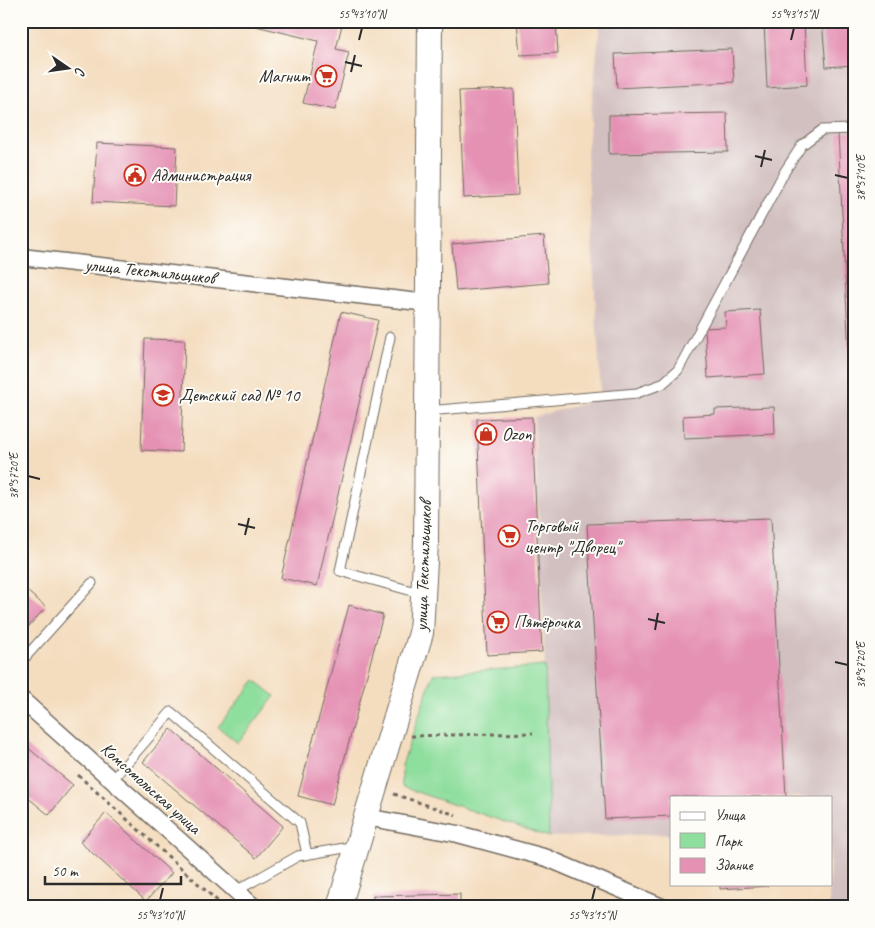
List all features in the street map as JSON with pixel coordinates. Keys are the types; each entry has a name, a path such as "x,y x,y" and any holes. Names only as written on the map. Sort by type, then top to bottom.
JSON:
{"street":[{"name":"улица Текстильщиков","path":"339,907 421,633 428,303 430,21"},
{"name":"улица Текстильщиков","path":"21,257 428,303"},
{"name":"Комсомольская улица","path":"21,699 254,907"},
{"path":"366,817 458,834 547,858 662,907"}],"lane":[{"path":"426,411 637,392 662,384 678,370 785,171 802,145 822,130 854,129"},
{"path":"390,337 340,571 423,594"},
{"path":"21,662 92,583"},
{"path":"112,780 171,712 300,823 307,854"},
{"path":"236,891 298,856 356,846"}],"path":[{"path":"404,736 532,734"},
{"path":"73,771 224,907"}],"shaded area":[{"path":"600,21 854,21 854,907 829,907 829,886 832,886 832,796 670,796 670,834 549,837 545,666 534,417 601,399 587,154"}],"green space":[{"path":"545,666 549,837 402,787 402,765 433,674"},
{"path":"255,680 275,696 238,743 218,727"}],"building":[{"path":"235,21 343,21 336,49 349,52 335,110 303,103 318,41"},
{"path":"517,21 556,21 558,53 520,55"},
{"path":"764,21 804,21 807,85 767,88"},
{"path":"822,21 851,21 854,65 826,67"},
{"path":"732,49 734,82 617,88 615,54"},
{"path":"514,89 518,195 464,198 459,91"},
{"path":"727,113 728,152 609,154 609,115"},
{"path":"854,132 854,415 852,415 838,133"},
{"name":"Администрация","path":"97,143 177,147 174,206 93,202"},
{"path":"544,236 548,283 456,291 452,244"},
{"path":"760,310 765,374 708,378 705,328 726,327 725,312"},
{"path":"341,312 378,320 317,586 281,578"},
{"name":"Детский сад № 10","path":"145,339 185,340 181,452 141,450"},
{"path":"774,407 775,434 684,438 683,416 715,414 715,409"},
{"name":"Торговый центр \"Дворец\"","path":"532,417 542,652 487,655 477,419"},
{"path":"771,518 786,796 670,796 670,816 605,819 587,524"},
{"path":"21,586 46,607 21,635"},
{"path":"349,605 383,615 332,805 298,796"},
{"path":"171,729 283,826 256,858 143,762"},
{"path":"21,742 73,785 49,815 21,792"},
{"path":"106,813 172,873 146,901 80,842"},
{"path":"720,886 768,886 720,889"},
{"path":"460,894 460,907 373,907 373,896"}],"place":[{"name":"Магнит","path":"326,76"},
{"name":"Администрация","path":"135,175"},
{"name":"Детский сад № 10","path":"163,395"},
{"name":"Ozon","path":"486,434"},
{"name":"Торговый центр \"Дворец\"","path":"509,536"},
{"name":"Пятёрочка","path":"498,622"}]}
